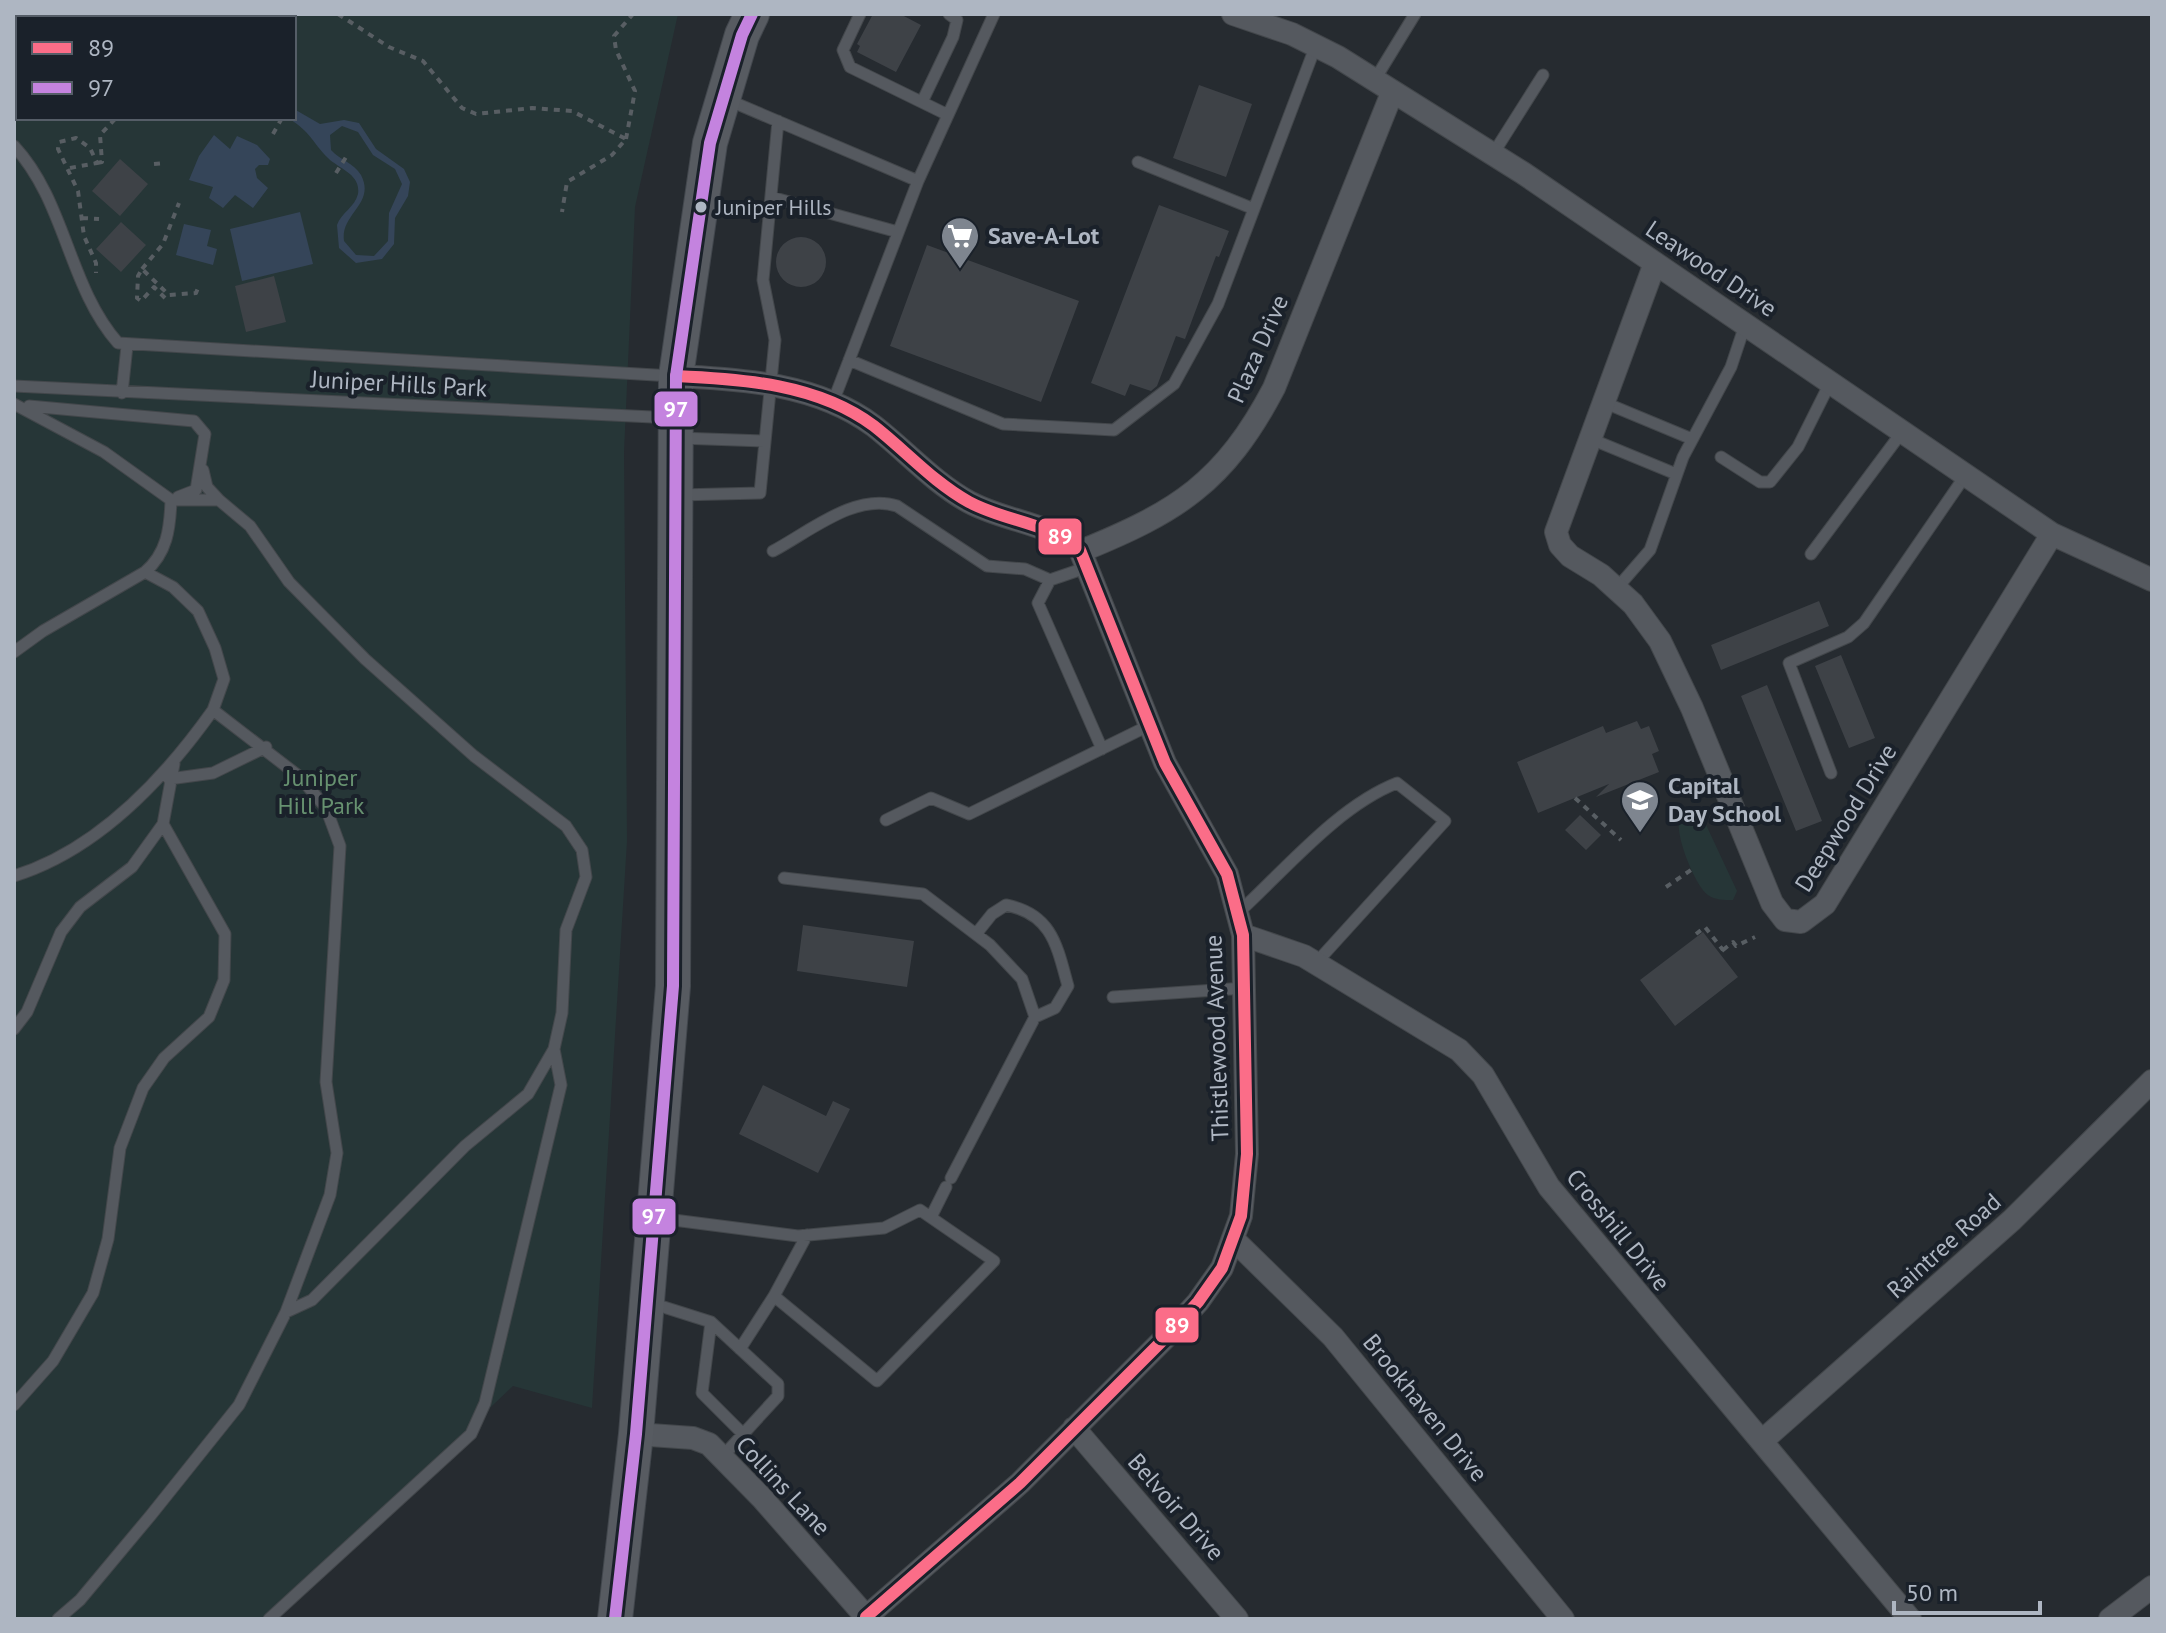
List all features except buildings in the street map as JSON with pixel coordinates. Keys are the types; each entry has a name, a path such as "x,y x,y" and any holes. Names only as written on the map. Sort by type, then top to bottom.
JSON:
{"main road":[{"path":"615,1619 636,1434 673,986 676,376 710,143 752,14"}],"street":[{"name":"Leawood Drive","path":"1233,14 1275,21 1493,154 2052,534 2152,580"},
{"name":"Plaza Drive","path":"1084,559 1190,497 1225,460 1259,416 1274,388 1383,87"},
{"name":"Deepwood Drive","path":"1655,263 1556,532 1560,545 1570,556 1617,588 1648,622 1671,662 1772,903 1785,920 1801,922 1825,904 2052,534"},
{"path":"676,376 769,386 833,402 873,426 967,501 989,512 1051,530 1084,559"},
{"name":"Thistlewood Avenue","path":"866,1618 969,1529 1198,1302 1222,1268 1241,1216 1247,1154 1245,988 1240,924 1227,874 1165,763 1084,559"},
{"name":"Crosshill Drive","path":"1240,924 1316,963 1448,1042 1483,1075 1549,1187 1910,1619"},
{"name":"Raintree Road","path":"1762,1441 2012,1220 2152,1081"},
{"name":"Brookhaven Drive","path":"1234,1240 1333,1337 1563,1619"},
{"name":"Belvoir Drive","path":"1074,1428 1237,1619"},
{"name":"Collins Lane","path":"636,1434 693,1438 723,1456 866,1618"},
{"path":"2110,1619 2152,1587"}],"lane":[{"path":"860,14 843,50 850,67 948,115"},
{"path":"922,102 953,37 957,20 949,14"},
{"path":"833,402 918,181 994,14"},
{"path":"1383,87 1415,14"},
{"path":"849,360 1003,424 1114,430 1174,384 1218,304 1316,45"},
{"path":"1493,154 1543,75"},
{"path":"724,98 918,181"},
{"path":"674,495 760,493 775,340 763,280 778,121"},
{"path":"14,146 45,188 106,330 118,343 127,346 122,393"},
{"path":"1138,162 1254,209"},
{"path":"771,197 898,232"},
{"path":"1617,588 1650,550 1676,474 1731,367 1745,325"},
{"name":"Juniper Hills Park","path":"127,346 676,376"},
{"path":"1721,457 1760,482 1770,482 1798,447 1830,383"},
{"name":"Juniper Hills Park","path":"14,386 674,428 764,441"},
{"path":"1603,402 1692,439"},
{"path":"18,404 194,421 205,434 196,490 171,500"},
{"path":"18,404 104,452 171,500 219,500"},
{"path":"1811,554 1902,432"},
{"path":"1591,439 1676,474"},
{"path":"202,464 207,487 250,526 289,582 365,659 474,756 566,826 582,850 586,877 566,930 562,1013 554,1049 528,1094 465,1146 312,1300 286,1312"},
{"path":"1831,773 1789,663 1848,637 1864,623 1965,476"},
{"path":"14,652 43,631 145,572 158,560 170,527 171,500"},
{"path":"773,551 863,503 880,500 897,506 987,566 1025,569 1050,580"},
{"path":"1084,559 1050,580 1038,603 1102,749"},
{"path":"14,876 37,869 85,843 174,764 213,710 224,679 215,648 198,611 173,587 145,572"},
{"path":"58,1619 80,1600 239,1405 286,1312 330,1195 337,1153 326,1082 340,846 326,808 300,777 266,747 213,710"},
{"path":"886,820 931,798 969,814 1150,725"},
{"path":"169,779 213,773 266,747"},
{"path":"14,1029 27,1012 61,932 80,907 132,867 163,824 174,764"},
{"path":"1240,924 1349,810 1374,792 1397,783 1445,821 1316,963"},
{"path":"14,1405 53,1361 93,1293 108,1239 120,1148 143,1088 164,1058 209,1017 224,980 225,934 163,824"},
{"path":"784,878 923,894 976,934 1022,979 1035,1017"},
{"path":"931,1217 1035,1017 1055,1008 1068,986 1055,938 1028,909 1006,905 992,914 976,934"},
{"path":"1113,997 1245,988"},
{"path":"269,1619 471,1434 485,1403 545,1161 561,1085 554,1049"},
{"path":"654,1217 807,1235 884,1228 920,1210 994,1261 877,1381 774,1296"},
{"path":"740,1349 774,1296 807,1235"},
{"path":"647,1302 711,1322 779,1390 778,1396 723,1456"},
{"path":"711,1322 702,1393 743,1434"}],"path":[{"path":"338,14 389,47 423,61 462,108 476,114 532,108 572,111 626,139"},
{"path":"562,212 567,182 612,155 626,139 635,91 616,50 614,36 633,14"},
{"path":"70,168 102,162 100,135 114,120"},
{"path":"273,134 281,120"},
{"path":"97,163 83,140 68,138 59,142 58,149 70,168 100,285"},
{"path":"336,173 348,154"},
{"path":"154,164 165,163"},
{"path":"165,298 154,287 141,301 137,298 138,276 163,244 179,203"},
{"path":"81,217 99,219"},
{"path":"142,269 169,295 196,293 198,288"},
{"path":"1575,798 1621,840"},
{"path":"1666,887 1691,870"},
{"path":"1696,934 1705,927 1721,952 1733,942 1736,946 1755,937"}],"green space":[{"name":"Juniper Hill Park","path":"14,14 678,14 635,207 624,452 627,841 592,1408 513,1386 269,1619 14,1619"},
{"path":"1701,814 1737,891 1733,900 1708,895 1686,858 1680,818"}],"water":[{"path":"296,110 320,124 344,120 359,123 376,149 404,169 410,182 408,196 395,218 394,244 382,259 356,263 339,248 337,225 356,199 358,187 353,177 328,158 302,128 291,120 296,120","holes":["342,126 358,132 373,155 395,169 402,184 389,213 388,241 374,256 356,255 344,241 344,232 361,202 364,185 358,171 331,150 330,135"]},
{"path":"214,135 230,149 237,136 257,145 270,159 268,165 259,165 255,169 257,178 268,188 253,208 235,195 223,208 209,198 213,187 189,180 199,156"},
{"path":"300,212 313,264 242,281 230,229"},
{"path":"184,224 211,230 207,246 217,249 213,265 176,255"}],"transit line":[{"name":"97","path":"615,1619 636,1434 673,986 676,376 710,143 742,35 752,14"},
{"name":"89","path":"676,376 779,386 829,401 874,426 932,476 969,502 1041,528 1080,550 1165,763 1227,874 1243,935 1247,1154 1241,1216 1222,1268 1198,1302 1166,1337 1020,1483 866,1617"}],"place":[{"name":"Juniper Hills","path":"701,207"},
{"name":"Save-A-Lot","path":"960,270"},
{"name":"Capital Day School","path":"1640,834"}]}
